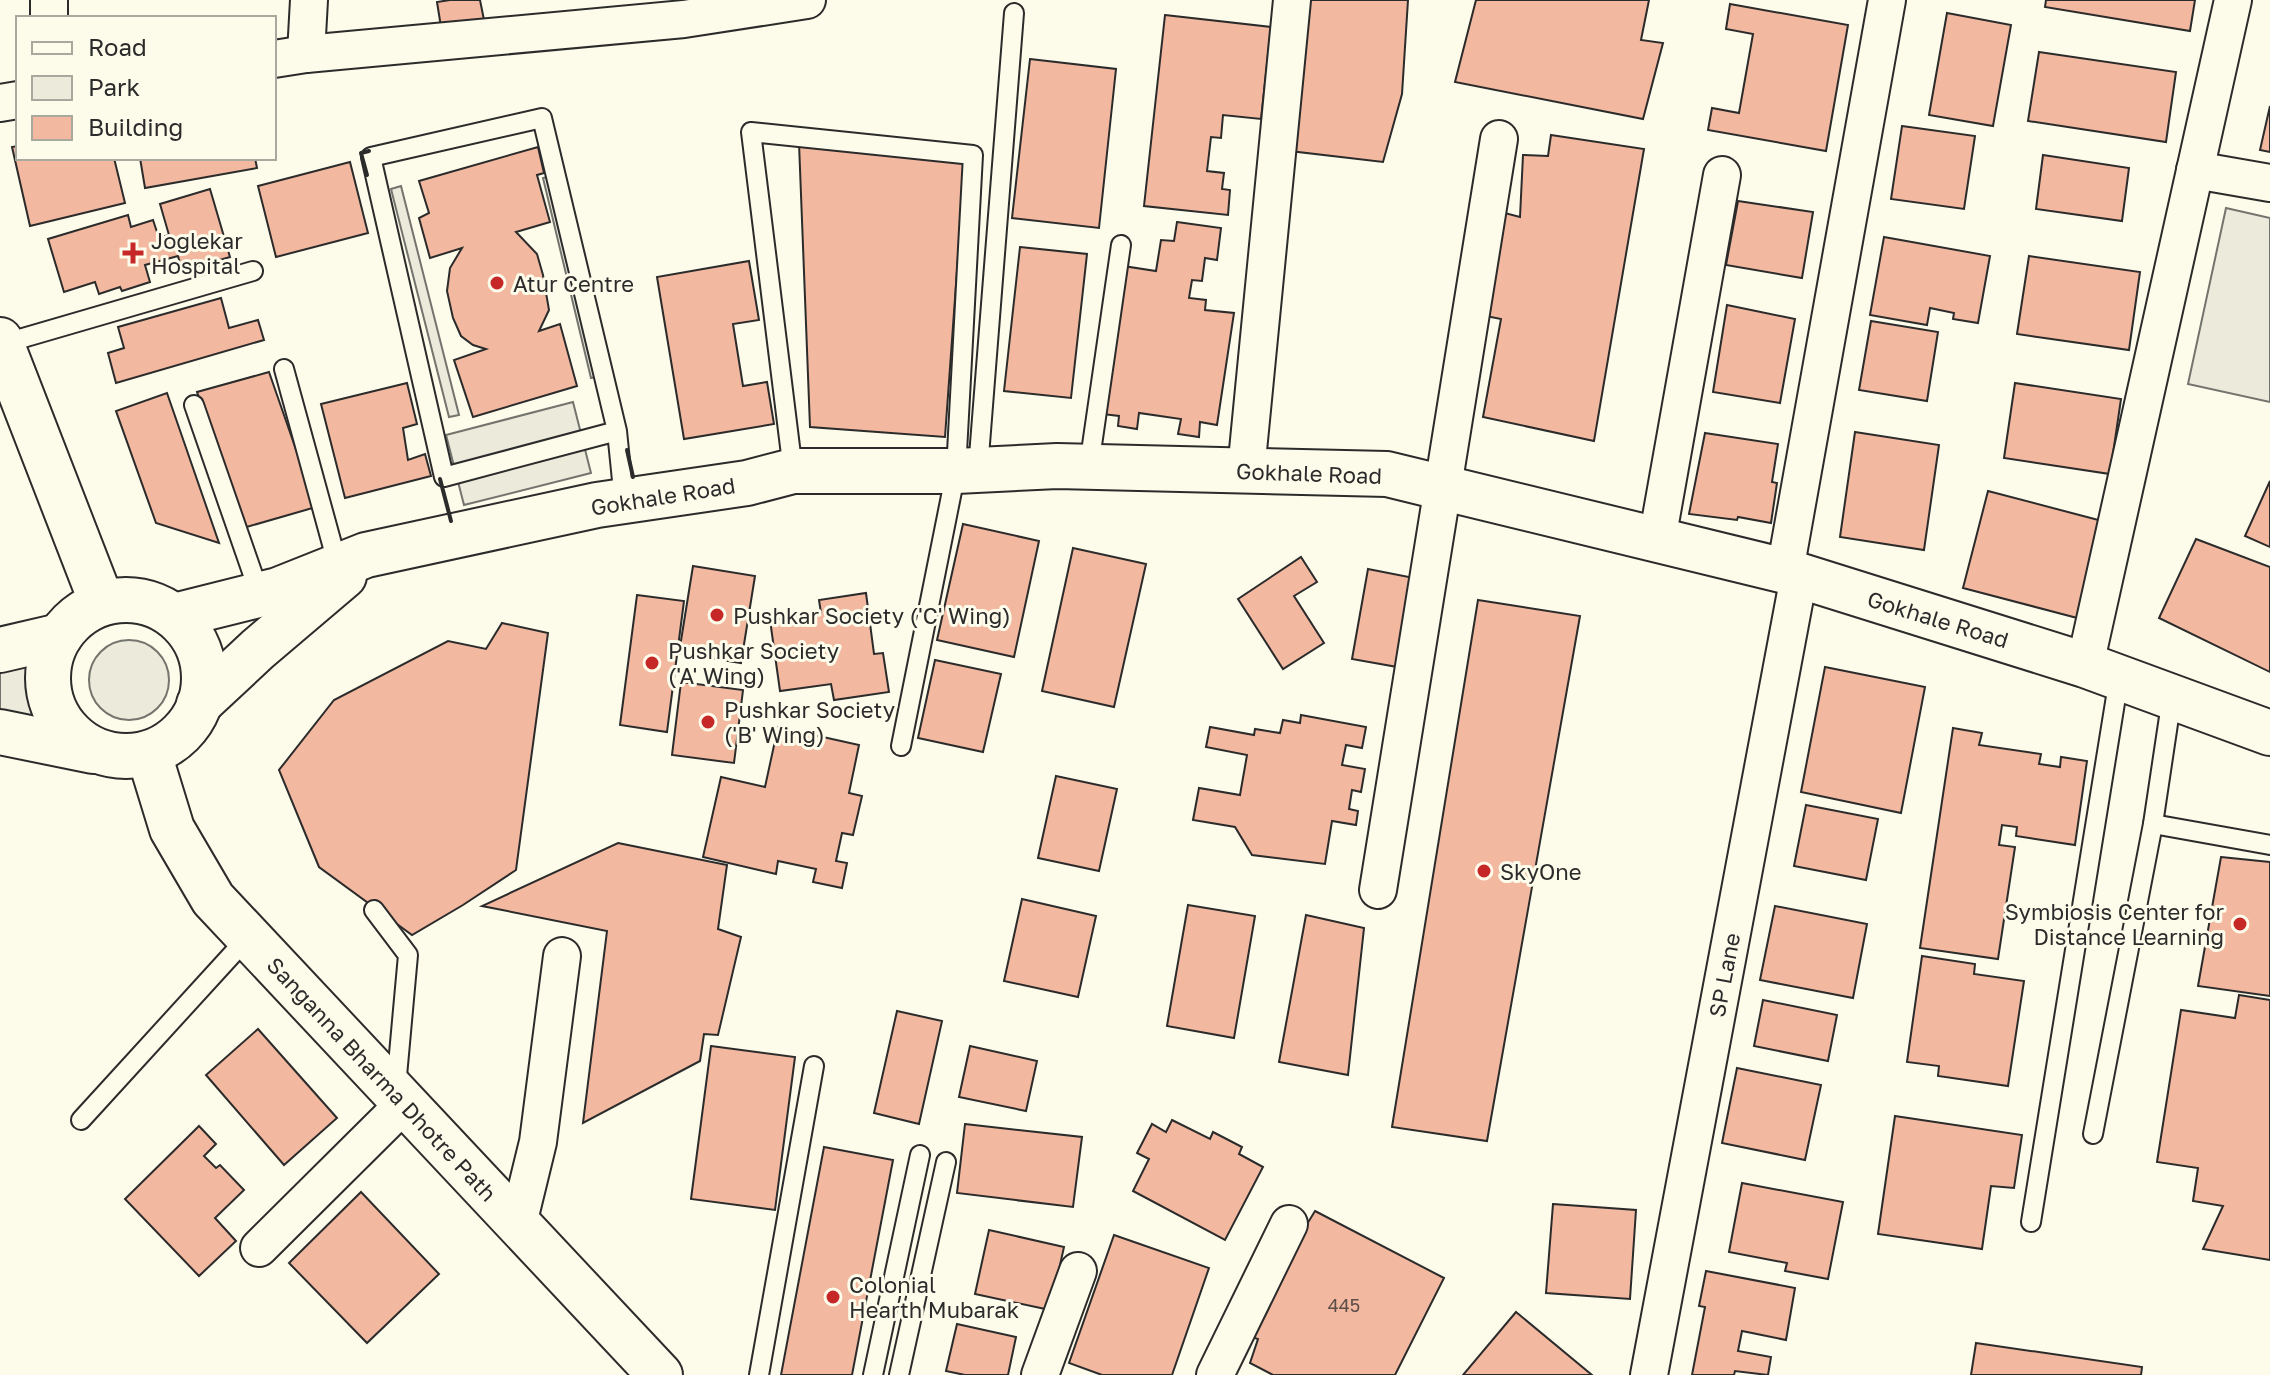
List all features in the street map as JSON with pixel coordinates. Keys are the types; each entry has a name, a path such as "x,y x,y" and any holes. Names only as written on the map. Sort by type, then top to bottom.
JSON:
{"street":[{"path":"309,0 290,56 684,19 758,4 807,0"},
{"path":"1246,471 1292,0"},
{"name":"SP Lane","path":"1649,1375 1792,574 1887,0"},
{"path":"2102,672 2195,170 2233,0"},
{"path":"1378,890 1499,139"},
{"path":"2195,170 2270,183"},
{"path":"1657,540 1722,175"},
{"path":"1,342 102,603"},
{"name":"Gokhale Road","path":"174,616 260,595 352,561 624,500 747,483 793,471 967,471 1089,466 1387,474 1792,574 2102,672 2270,733"},
{"name":"Gokhale Road","path":"199,704 352,561"},
{"path":"0,732 122,757 149,754 171,743 188,726 199,704 204,681 201,657 190,634 174,616 152,604 127,600 102,603 78,616 60,636 49,661 48,688 56,714 72,736 95,751"},
{"path":"0,650 60,636"},
{"name":"Sanganna Bharma Dhotre Path","path":"149,754 172,829 213,899 660,1375"},
{"path":"518,1224 538,1142 562,956"},
{"path":"259,1248 400,1098"},
{"path":"1215,1375 1289,1224"},
{"path":"1040,1375 1078,1271"}],"lane":[{"path":"901,746 967,471 1014,13"},
{"path":"617,431 444,477 371,157 542,118 617,431 624,500"},
{"path":"793,471 751,132 973,155 967,471"},
{"path":"1089,466 1121,245"},
{"path":"1,342 253,271"},
{"path":"284,369 352,561"},
{"path":"194,405 260,595"},
{"path":"2031,1222 2102,672"},
{"path":"2093,1134 2153,824 2172,697"},
{"path":"2153,824 2270,845"},
{"path":"374,910 408,955 400,1098"},
{"path":"81,1120 249,936"},
{"path":"759,1375 814,1066"},
{"path":"873,1375 920,1155"},
{"path":"899,1375 946,1162"}],"green space":[{"path":"2226,208 2270,218 2270,402 2188,384"},
{"path":"129,640 144,643 157,652 166,665 169,680 166,695 157,708 144,717 129,720 114,717 101,708 92,695 89,680 92,665 101,652 114,643"},
{"path":"39,658 37,690 44,722 0,720 0,666"}],"shaded area":[{"path":"552,176 600,376 591,378 543,178"},
{"path":"401,186 459,415 449,417 391,189"},
{"path":"573,402 591,473 464,505 446,435"}],"building":[{"path":"480,0 484,20 441,27 437,2"},
{"path":"1305,0 1408,0 1402,94 1383,162 1290,151"},
{"path":"1476,0 1649,0 1641,40 1663,43 1643,119 1455,82"},
{"path":"2046,0 2195,0 2190,31 2045,7"},
{"path":"1730,4 1848,25 1826,151 1708,130 1712,108 1739,113 1753,34 1726,29"},
{"path":"1947,13 2011,25 1993,126 1929,115"},
{"path":"1165,15 1271,27 1261,119 1223,115 1221,138 1211,137 1207,171 1224,173 1222,189 1230,190 1228,215 1144,206"},
{"path":"2039,52 2176,72 2166,142 2028,121"},
{"path":"1030,59 1116,69 1099,228 1012,218"},
{"path":"2270,106 2270,152 2260,150"},
{"path":"1902,126 1975,136 1964,209 1891,199"},
{"path":"1551,135 1644,149 1594,441 1483,417 1501,319 1481,315 1497,211 1520,217 1523,155 1548,156"},
{"path":"799,143 965,160 945,437 810,427"},
{"path":"16,146 16,160 114,160 125,203 30,226 12,147"},
{"name":"Atur Centre","path":"538,147 544,173 537,175 550,222 516,232 537,254 543,275 549,310 539,331 560,324 577,386 473,417 454,360 486,349 473,345 461,336 453,318 447,291 450,268 462,248 430,258 419,218 429,213 419,181"},
{"path":"2043,155 2129,168 2122,221 2036,209"},
{"path":"140,160 255,160 257,168 145,188"},
{"path":"350,162 368,233 276,257 258,186"},
{"path":"210,189 230,257 182,271 178,256 145,265 150,282 122,291 120,287 99,294 95,282 64,292 48,239 128,215 131,227 153,220 159,238 169,235 160,204"},
{"path":"1738,201 1813,212 1802,278 1726,265"},
{"path":"1177,222 1221,228 1217,260 1205,258 1202,281 1192,280 1189,298 1206,300 1205,310 1234,313 1217,425 1200,422 1199,437 1178,434 1181,419 1139,413 1137,429 1118,426 1119,416 1102,414 1123,266 1156,271 1161,240 1174,241"},
{"path":"1884,237 1990,256 1978,323 1953,319 1954,313 1930,308 1927,325 1870,315"},
{"path":"1020,247 1087,254 1071,398 1004,391"},
{"path":"2029,256 2140,272 2129,350 2017,334"},
{"path":"749,261 759,320 733,324 743,386 767,382 774,424 684,439 657,277"},
{"path":"221,298 229,328 258,320 264,340 116,383 108,353 124,348 118,327"},
{"path":"1727,305 1795,319 1780,403 1713,392"},
{"path":"1871,321 1938,332 1927,401 1859,390"},
{"path":"269,372 316,507 243,528 197,392"},
{"path":"407,383 417,424 403,428 408,460 425,454 431,476 345,498 321,404"},
{"path":"2015,383 2121,399 2110,474 2004,458"},
{"path":"167,393 219,543 156,523 116,411"},
{"path":"1855,432 1939,445 1924,550 1840,537"},
{"path":"1705,433 1778,444 1772,482 1777,483 1771,523 1689,514"},
{"path":"2270,481 2270,547 2245,536"},
{"path":"1988,491 2106,522 2081,619 1963,588"},
{"path":"963,524 1039,541 1014,657 937,640"},
{"path":"2196,539 2270,567 2270,672 2159,618"},
{"path":"1073,548 1146,564 1114,707 1042,691"},
{"path":"1301,557 1317,582 1294,596 1324,643 1283,669 1238,599"},
{"name":"Pushkar Society ('C' Wing)","path":"693,566 755,576 741,663 679,653"},
{"path":"1368,569 1414,578 1403,668 1352,659"},
{"path":"866,593 874,654 883,653 889,692 834,700 831,684 780,691 770,620 821,613 819,600"},
{"name":"Pushkar Society ('A' Wing)","path":"637,595 684,601 667,732 620,725"},
{"name":"SkyOne","path":"1478,600 1580,616 1487,1141 1392,1127"},
{"path":"502,623 548,633 516,870 412,935 319,867 279,770 334,700 448,641 486,649"},
{"path":"935,660 1001,674 983,752 918,738"},
{"path":"1825,667 1925,687 1901,813 1801,792"},
{"name":"Pushkar Society ('B' Wing)","path":"681,682 743,690 734,763 672,755"},
{"path":"1301,715 1366,727 1362,748 1346,745 1342,765 1365,769 1361,792 1352,790 1349,809 1358,811 1356,825 1332,821 1325,864 1252,855 1235,827 1193,820 1199,788 1240,795 1247,755 1206,747 1210,727 1254,735 1255,729 1280,733 1283,720 1300,723"},
{"path":"778,727 859,745 849,793 862,796 853,835 842,833 836,861 847,863 842,888 813,882 816,869 778,861 776,874 703,857 721,777 765,787"},
{"path":"1953,728 1982,733 1979,745 2041,754 2039,764 2060,767 2061,757 2087,761 2075,845 2016,836 2017,827 2002,825 1999,845 2015,847 1998,959 1920,948"},
{"path":"1056,776 1117,789 1099,871 1038,858"},
{"path":"1806,805 1878,819 1866,880 1794,866"},
{"path":"618,843 727,865 718,929 741,937 718,1035 704,1034 700,1061 583,1123 607,931 482,906"},
{"name":"Symbiosis Center for Distance Learning","path":"2221,857 2270,862 2270,996 2198,986"},
{"path":"1022,899 1096,916 1078,997 1004,981"},
{"path":"1188,905 1255,916 1234,1038 1167,1026"},
{"path":"1775,906 1867,924 1853,998 1760,980"},
{"path":"1306,915 1364,928 1348,1075 1279,1062"},
{"path":"1922,956 1975,964 1974,974 2024,981 2008,1086 1938,1076 1939,1066 1907,1062"},
{"path":"2239,995 2270,1000 2270,1260 2203,1249 2223,1206 2193,1201 2198,1168 2157,1162 2181,1010 2235,1018"},
{"path":"1763,1000 1837,1015 1828,1061 1754,1046"},
{"path":"897,1011 942,1021 919,1124 874,1113"},
{"path":"258,1029 337,1118 284,1165 206,1075"},
{"path":"711,1046 795,1057 775,1210 691,1199"},
{"path":"970,1046 1037,1061 1026,1111 959,1097"},
{"path":"1737,1068 1821,1085 1805,1160 1722,1143"},
{"path":"1895,1116 2022,1135 2014,1188 1991,1186 1982,1249 1878,1234"},
{"path":"1172,1120 1210,1139 1213,1132 1242,1147 1239,1154 1263,1167 1225,1240 1133,1191 1149,1159 1137,1153 1152,1124 1166,1132"},
{"path":"965,1124 1082,1137 1073,1207 957,1193"},
{"path":"199,1126 216,1144 204,1156 216,1168 220,1165 244,1190 215,1218 236,1241 199,1276 125,1199"},
{"path":"824,1147 893,1160 852,1375 781,1375"},
{"path":"1742,1183 1843,1202 1828,1279 1785,1271 1787,1263 1729,1252"},
{"path":"361,1192 439,1274 367,1343 289,1263"},
{"path":"1553,1204 1636,1210 1630,1299 1546,1293"},
{"path":"1315,1211 1444,1278 1395,1375 1273,1375 1250,1363 1258,1339 1241,1333"},
{"path":"989,1230 1064,1247 1050,1310 975,1294"},
{"path":"1114,1235 1209,1268 1172,1375 1102,1375 1069,1363"},
{"path":"1706,1271 1795,1288 1786,1340 1742,1331 1738,1351 1771,1357 1768,1375 1735,1371 1734,1375 1692,1375 1705,1307 1699,1306"},
{"path":"1516,1312 1592,1375 1463,1375"},
{"path":"957,1324 1016,1337 1008,1375 965,1375 946,1371"},
{"path":"1976,1343 2142,1367 2141,1375 1971,1375"}],"wall":[{"path":"367,175 361,153 369,151"},
{"path":"627,450 633,477"},
{"path":"440,479 451,521"}],"place":[{"name":"Joglekar Hospital","path":"133,253"},
{"name":"Atur Centre","path":"497,283"},
{"name":"Pushkar Society ('C' Wing)","path":"717,615"},
{"name":"Pushkar Society ('A' Wing)","path":"652,663"},
{"name":"Pushkar Society ('B' Wing)","path":"708,722"},
{"name":"SkyOne","path":"1484,871"},
{"name":"Symbiosis Center for Distance Learning","path":"2240,924"},
{"name":"Colonial Hearth Mubarak","path":"833,1297"}]}
